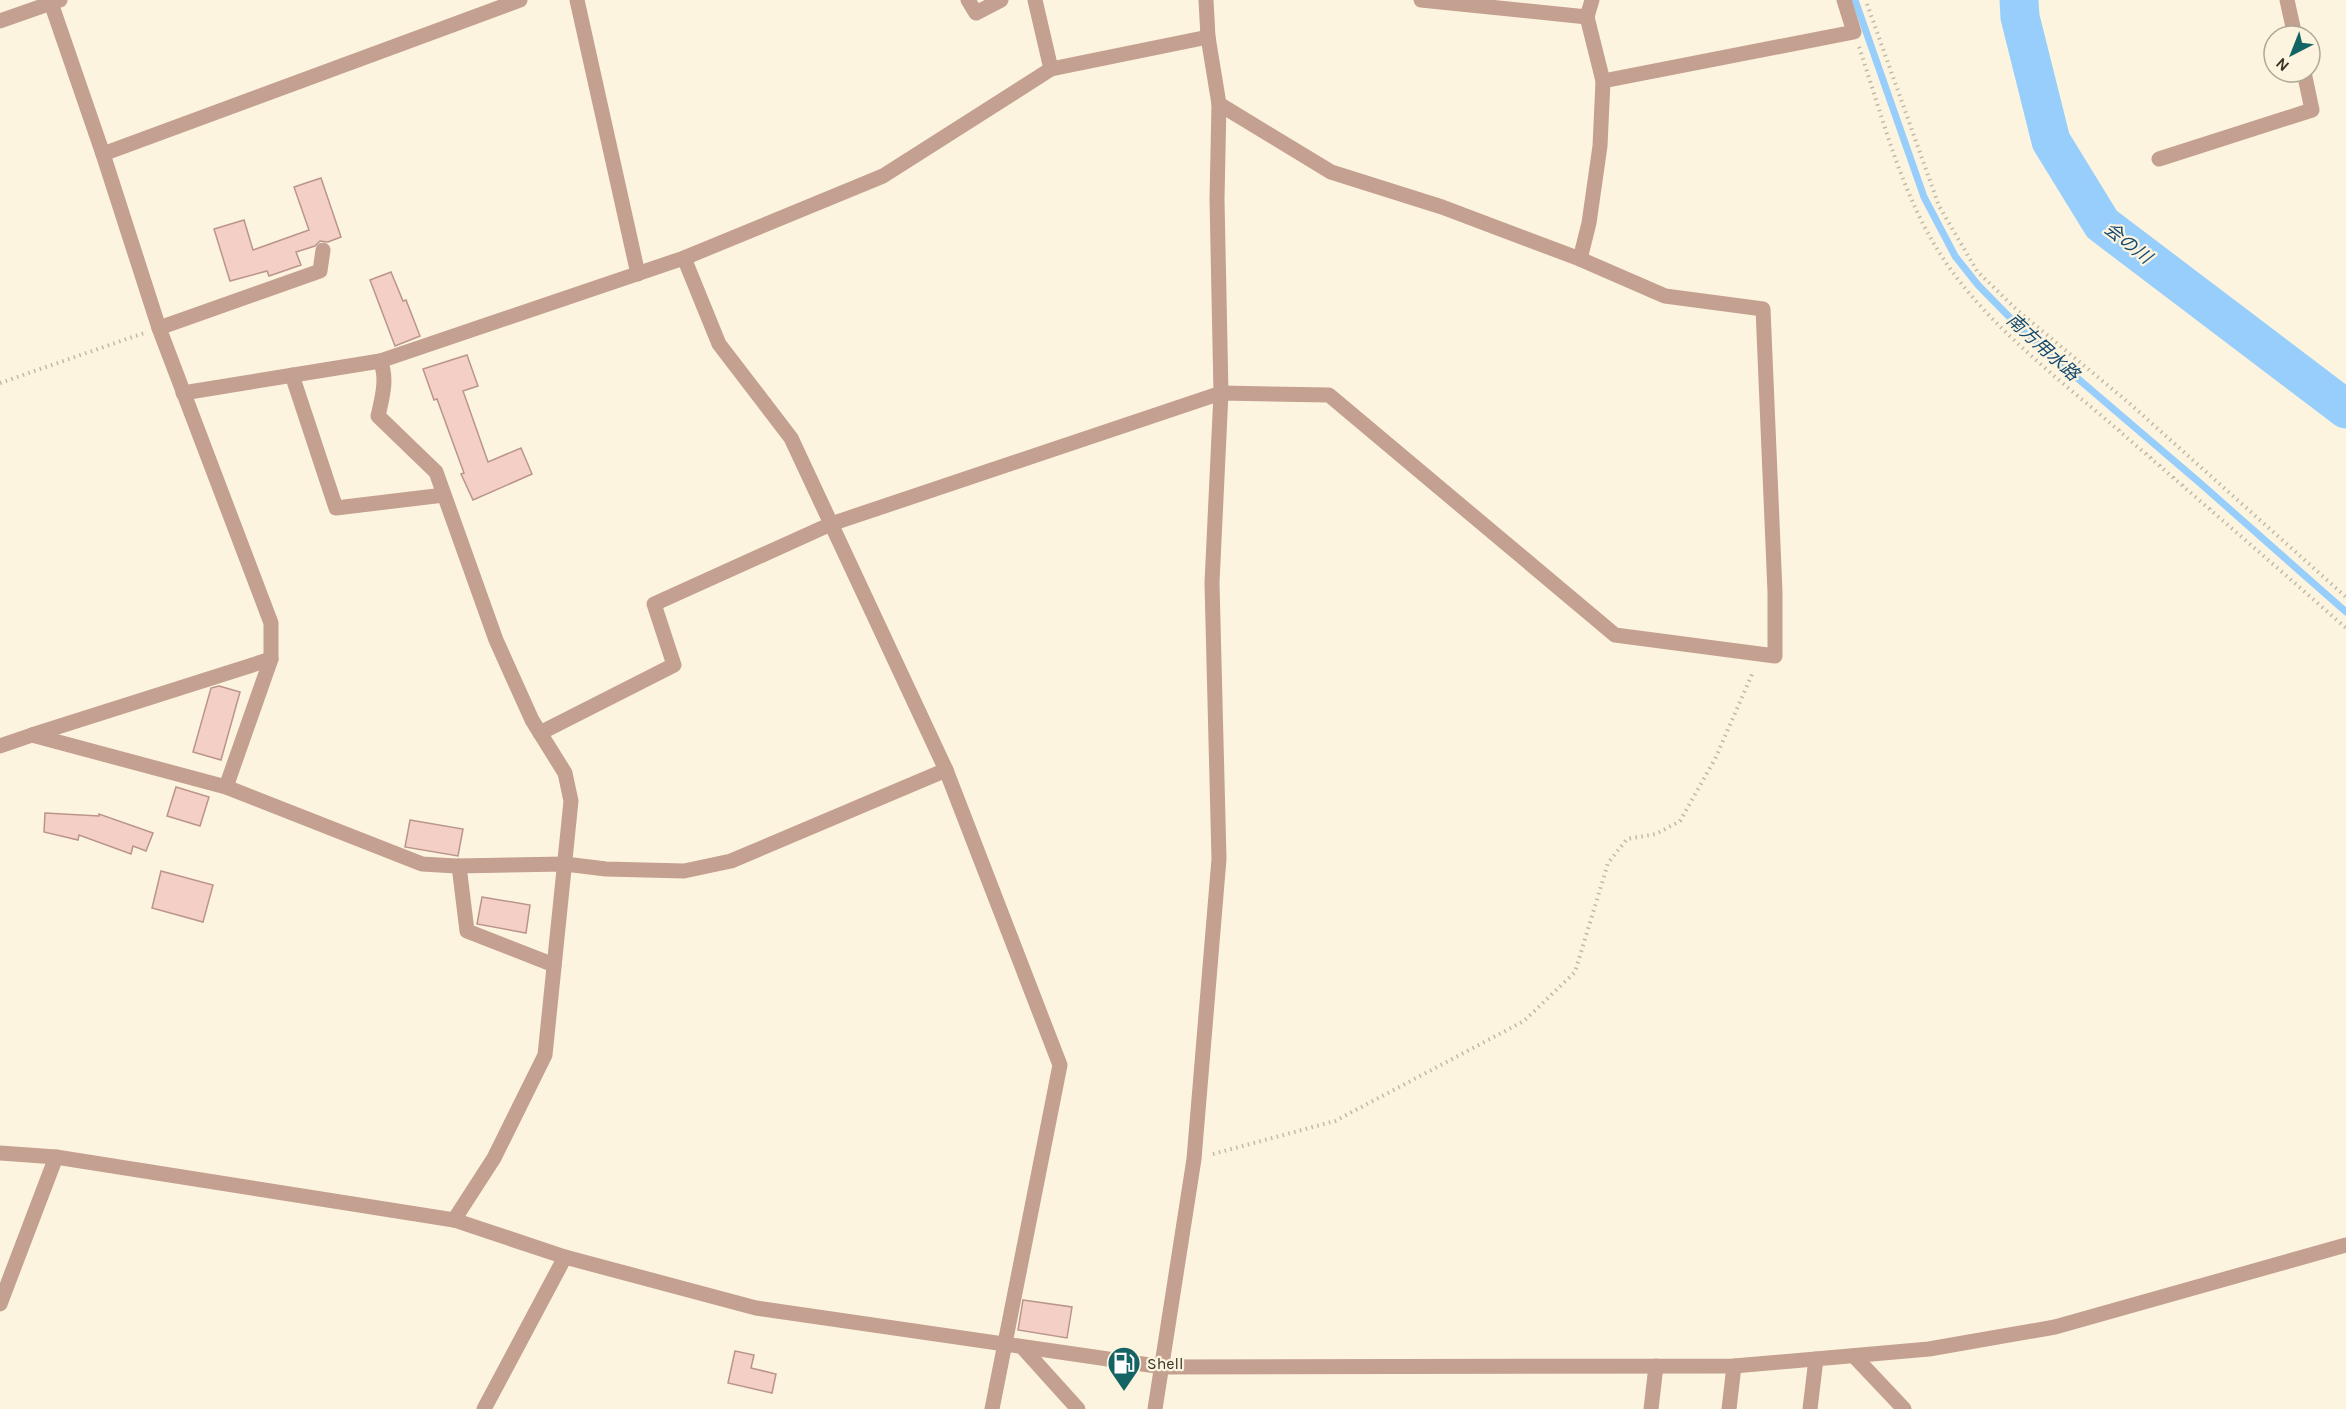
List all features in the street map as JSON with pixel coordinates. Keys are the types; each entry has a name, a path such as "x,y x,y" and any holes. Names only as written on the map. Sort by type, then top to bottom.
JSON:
{"street":[{"path":"103,154 520,0"},
{"path":"577,0 638,274"},
{"path":"968,0 976,13 1001,0"},
{"path":"1035,0 1051,69"},
{"path":"1155,1409 1194,1159 1219,860 1212,583 1221,393 1217,200 1219,104 1208,37 1206,0"},
{"path":"1421,0 1587,17"},
{"path":"1580,259 1589,223 1600,146 1604,81 1587,17 1592,0"},
{"path":"1604,81 1854,32 1844,0"},
{"path":"2287,0 2292,24"},
{"path":"0,21 54,1 159,328 271,623 271,660 226,787"},
{"path":"183,393 380,361 638,274 684,258 883,176 1051,69 1208,37"},
{"path":"2158,159 2312,110 2307,84"},
{"path":"540,733 674,665 654,604 831,524 1221,393 1329,395 1615,635 1775,656 1775,592 1763,309 1665,296 1580,259 1442,207 1331,172 1219,104"},
{"path":"159,328 320,271 323,250"},
{"path":"684,258 720,344 791,438 946,770 1060,1065 992,1409"},
{"path":"380,361 384,369 383,396 378,416 436,472 495,640 532,720 566,773 571,801 545,1054 494,1158 454,1220"},
{"path":"292,375 336,508 444,495"},
{"path":"0,746 271,660"},
{"path":"32,735 226,787 422,864 459,866 565,864 606,869 684,871 731,861 946,770"},
{"path":"459,866 467,931 554,965"},
{"path":"0,1154 56,1157 454,1220 565,1257 756,1308 1163,1367 1734,1366 1929,1349 2055,1327 2346,1245"},
{"path":"0,1304 56,1157"},
{"path":"484,1409 565,1257"},
{"path":"1023,1348 1078,1409"},
{"path":"1854,1356 1904,1409"},
{"path":"1810,1409 1816,1359"},
{"path":"1651,1409 1656,1366"},
{"path":"1729,1409 1734,1366"}],"path":[{"path":"1865,0 1939,206 1977,271 2017,310 2129,403 2346,597"},
{"path":"1854,32 1917,211 1933,243 1980,306 2042,365 2346,628"},
{"path":"0,383 159,328"},
{"path":"1194,1159 1335,1121 1524,1021 1575,972 1608,863 1627,839 1656,834 1680,821 1715,759 1761,655"}],"building":[{"path":"321,178 341,237 328,242 320,241 315,246 296,252 301,265 269,276 267,271 230,281 214,229 244,220 253,250 309,230 294,187"},
{"path":"391,272 403,301 406,300 420,336 395,346 370,280"},
{"path":"467,355 478,386 463,391 488,462 521,448 532,474 473,500 461,474 464,473 437,399 434,400 423,369"},
{"path":"219,686 240,692 221,760 193,752 211,688"},
{"path":"176,787 209,797 200,826 167,816"},
{"path":"45,813 99,816 99,814 153,833 146,851 133,846 131,854 79,835 78,840 44,832"},
{"path":"410,820 463,829 458,856 405,847"},
{"path":"161,871 213,885 203,922 152,908"},
{"path":"482,897 530,905 526,933 477,924"},
{"path":"1023,1300 1072,1307 1067,1338 1018,1330"},
{"path":"735,1351 754,1355 751,1368 776,1374 772,1393 728,1383"}],"waterway":[{"name":"南方用水路","path":"1855,0 1924,197 1955,256 1978,285 2027,335 2346,612"},
{"name":"会の川","path":"2019,0 2020,17 2051,141 2102,224 2346,409"}],"place":[{"name":"Shell","path":"1124,1392"}]}
